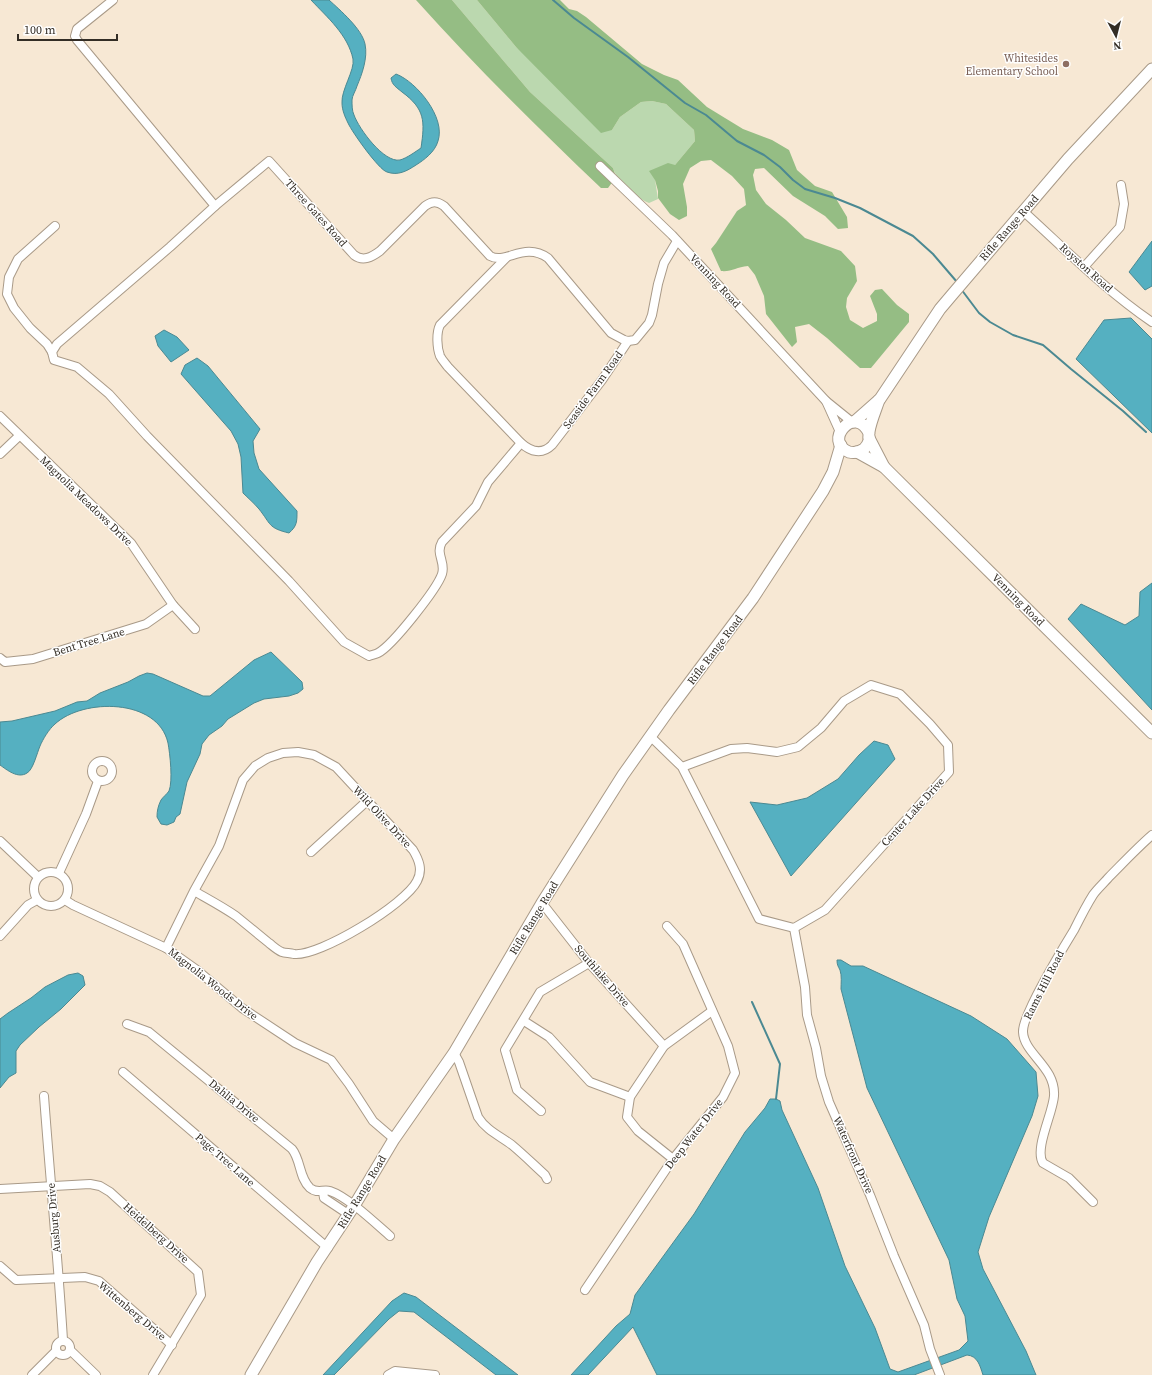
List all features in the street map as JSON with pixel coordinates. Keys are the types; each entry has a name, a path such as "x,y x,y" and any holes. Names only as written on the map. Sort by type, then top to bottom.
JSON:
{"main road":[{"name":"Rifle Range Road","path":"853,422 880,399 940,309 1023,211 1068,159 1152,69"},
{"name":"Rifle Range Road","path":"869,435 880,399"},
{"path":"853,422 863,425 869,435 866,447 855,452 847,450 841,445 839,439 840,432 844,426 853,422"},
{"name":"Venning Road","path":"869,435 884,467"},
{"name":"Rifle Range Road","path":"251,1375 317,1262 328,1248 394,1139 454,1054 542,904 623,775 753,598 822,491 833,472 841,445"},
{"name":"Rifle Range Road","path":"833,472 855,452"},
{"name":"Venning Road","path":"855,452 884,467 1152,733"}],"street":[{"path":"52,352 57,344 170,247 215,206 76,40 75,36 77,29 113,0"},
{"name":"Three Gates Road","path":"215,206 269,160 354,255 359,258 367,258 380,251 425,206 431,202 436,202 444,206 490,256 499,258 517,253 531,252 548,258 611,333 628,341"},
{"name":"Venning Road","path":"600,166 678,241 826,401 853,422"},
{"path":"1084,267 1120,227 1124,204 1121,185"},
{"name":"Royston Road","path":"1023,211 1128,305 1152,322"},
{"path":"55,226 18,259 9,277 7,294 14,308 30,328 47,344 52,352 54,360 77,367 109,394 147,436 288,581 344,642 369,656 379,653 386,647 432,593 442,572 439,551 442,542 476,506 488,482 521,443"},
{"name":"Seaside Farm Road","path":"508,256 440,325 438,329 438,347 440,355 448,367 521,443 529,449 537,451 545,450 552,445 602,380 628,341 635,340 649,323 664,263 678,241"},
{"name":"Venning Road","path":"826,401 840,432"},
{"name":"Magnolia Meadows Drive","path":"0,416 131,543 173,605 195,629"},
{"path":"0,454 19,436"},
{"name":"Bent Tree Lane","path":"0,658 5,662 33,659 146,624 173,605"},
{"name":"Center Lake Drive","path":"682,767 731,748 747,748 777,752 798,747 822,728 844,701 871,685 900,694 930,724 948,745 949,772 825,910 794,928"},
{"path":"651,736 682,767 759,920 794,928"},
{"name":"Wild Olive Drive","path":"166,948 194,891 219,846 243,780 255,766 268,758 283,753 298,752 314,754 336,767 413,850 418,858 420,866 418,880 411,890 378,916 367,924 308,953 296,954 281,952 235,916 194,891"},
{"path":"58,873 86,814 98,781"},
{"path":"311,852 367,801"},
{"name":"Rams Hill Road","path":"1093,1202 1069,1178 1043,1163 1041,1160 1046,1124 1053,1105 1054,1089 1048,1073 1025,1041 1023,1028 1034,1002 1093,895 1134,850 1152,835"},
{"path":"0,841 38,877"},
{"path":"47,872 58,873 67,883 68,895 65,900 58,905 46,906 37,900 34,888 35,883 38,877 47,872"},
{"path":"0,936 28,905 37,900"},
{"name":"Magnolia Woods Drive","path":"65,900 166,948 197,970 242,1008 295,1042 331,1060 349,1084 373,1121 394,1139"},
{"name":"Southlake Drive","path":"542,904 589,963 664,1046"},
{"name":"Deep Water Drive","path":"585,1290 673,1159 723,1097 734,1073 728,1046 683,944 667,926"},
{"name":"Waterfront Drive","path":"794,928 806,987 807,1015 816,1048 821,1076 829,1102 870,1195 924,1325 930,1349 940,1375"},
{"path":"541,1111 516,1090 505,1050 524,1021 540,992 589,963"},
{"path":"673,1159 638,1131 627,1117 630,1096 664,1046 712,1012"},
{"path":"524,1021 549,1037 590,1082 630,1096"},
{"name":"Dahlia Drive","path":"127,1024 149,1032 292,1149 296,1154 303,1177 311,1189 323,1192 324,1198 351,1210 390,1236"},
{"path":"454,1054 459,1062 478,1118 485,1127 512,1145 545,1175 547,1179"},
{"name":"Page Tree Lane","path":"123,1072 328,1248"},
{"name":"Ausburg Drive","path":"44,1096 63,1340"},
{"name":"Heidelberg Drive","path":"0,1189 90,1184 100,1186 110,1192 198,1272 201,1295 153,1375"},
{"name":"Wittenberg Drive","path":"0,1266 16,1280 85,1277 99,1281 172,1345"},
{"path":"32,1375 56,1351 56,1344 65,1340 69,1343 70,1350 96,1375"},
{"path":"56,1351 58,1354 63,1355 70,1350"},
{"path":"388,1375 395,1370 435,1375"}],"green space":[{"path":"416,0 452,0 530,92 613,168 616,177 608,188 601,188 554,143 484,73"},
{"path":"452,0 477,0 516,47 612,130 620,117 641,102 652,101 666,104 694,130 695,141 675,165 655,180 658,199 649,203 627,189 615,174 613,168 530,92"},
{"path":"477,0 560,0 569,9 577,11 586,17 642,64 678,80 707,107 743,129 772,140 789,150 797,170 815,186 832,192 847,217 848,228 838,229 825,216 793,196 764,168 755,169 753,175 756,190 766,204 805,238 841,251 855,266 857,281 847,298 846,307 850,320 863,328 877,321 877,314 870,296 875,290 882,289 897,305 909,314 909,322 871,368 860,368 809,324 795,327 797,342 792,347 766,314 764,296 755,275 748,266 728,271 721,271 711,249 737,211 746,205 744,189 732,176 711,160 701,161 690,168 683,184 687,216 679,220 670,214 658,198 655,180 649,171 668,163 675,165 695,141 694,130 666,104 652,101 641,102 620,117 612,130 601,133 516,47"}],"water":[{"path":"311,0 329,0 350,20 363,38 366,55 361,76 352,98 352,110 361,128 380,151 394,160 400,160 421,148 423,130 422,116 415,104 395,86 391,78 396,74 404,78 421,93 428,102 438,122 438,141 437,145 429,155 413,167 399,173 391,173 383,170 350,128 344,113 342,98 352,69 353,59 347,42 342,34"},
{"path":"1152,241 1152,286 1145,290 1129,272"},
{"path":"1131,318 1152,339 1152,433 1076,359 1104,320"},
{"path":"164,330 177,337 189,350 171,362 158,346 155,336"},
{"path":"197,358 208,366 260,429 253,441 254,453 259,469 297,511 296,524 289,533 273,527 257,507 243,493 241,457 238,444 231,431 181,374 185,365"},
{"path":"1152,583 1152,710 1068,619 1081,604 1125,625 1139,616 1140,592"},
{"path":"271,652 302,682 303,689 298,693 289,696 264,699 254,703 228,719 222,726 209,735 202,744 200,754 187,782 180,814 176,817 174,822 167,825 161,824 157,817 160,802 169,791 171,781 168,743 161,728 150,717 135,710 118,707 100,707 83,710 67,716 48,731 41,743 33,765 27,773 24,775 16,774 0,765 0,722 12,721 55,711 77,702 87,701 100,693 147,673 153,674 203,696 210,696 254,660"},
{"path":"874,741 888,745 895,759 791,876 750,802 777,805 807,798 838,779 859,755"},
{"path":"837,960 841,960 851,966 863,966 971,1016 1007,1039 1036,1072 1038,1096 1032,1116 989,1217 978,1252 983,1269 1026,1351 1036,1375 983,1375 980,1365 976,1359 967,1355 914,1375 657,1375 633,1327 588,1375 571,1375 616,1326 630,1314 635,1295 694,1214 745,1132 765,1108 770,1099 780,1101 782,1110 818,1188 845,1266 875,1328 890,1369 898,1372 959,1350 968,1341 965,1316 957,1299 949,1260 867,1088 841,989 841,975"},
{"path":"78,973 83,976 85,985 61,1009 20,1045 16,1051 16,1073 9,1077 0,1088 0,1019 45,987 68,975"},
{"path":"404,1293 416,1297 518,1375 496,1375 414,1312 399,1311 389,1319 334,1375 323,1375 392,1301"}],"waterway":[{"path":"553,0 574,18 628,57 685,103 706,115 737,141 764,155 805,189 835,198 860,208 913,236 933,254 957,282"},
{"path":"961,289 979,313 990,322 1013,335 1043,345 1123,411 1146,432"},
{"path":"752,1002 780,1064 776,1099"}],"place":[{"name":"Whitesides Elementary School","path":"1066,64"}]}
